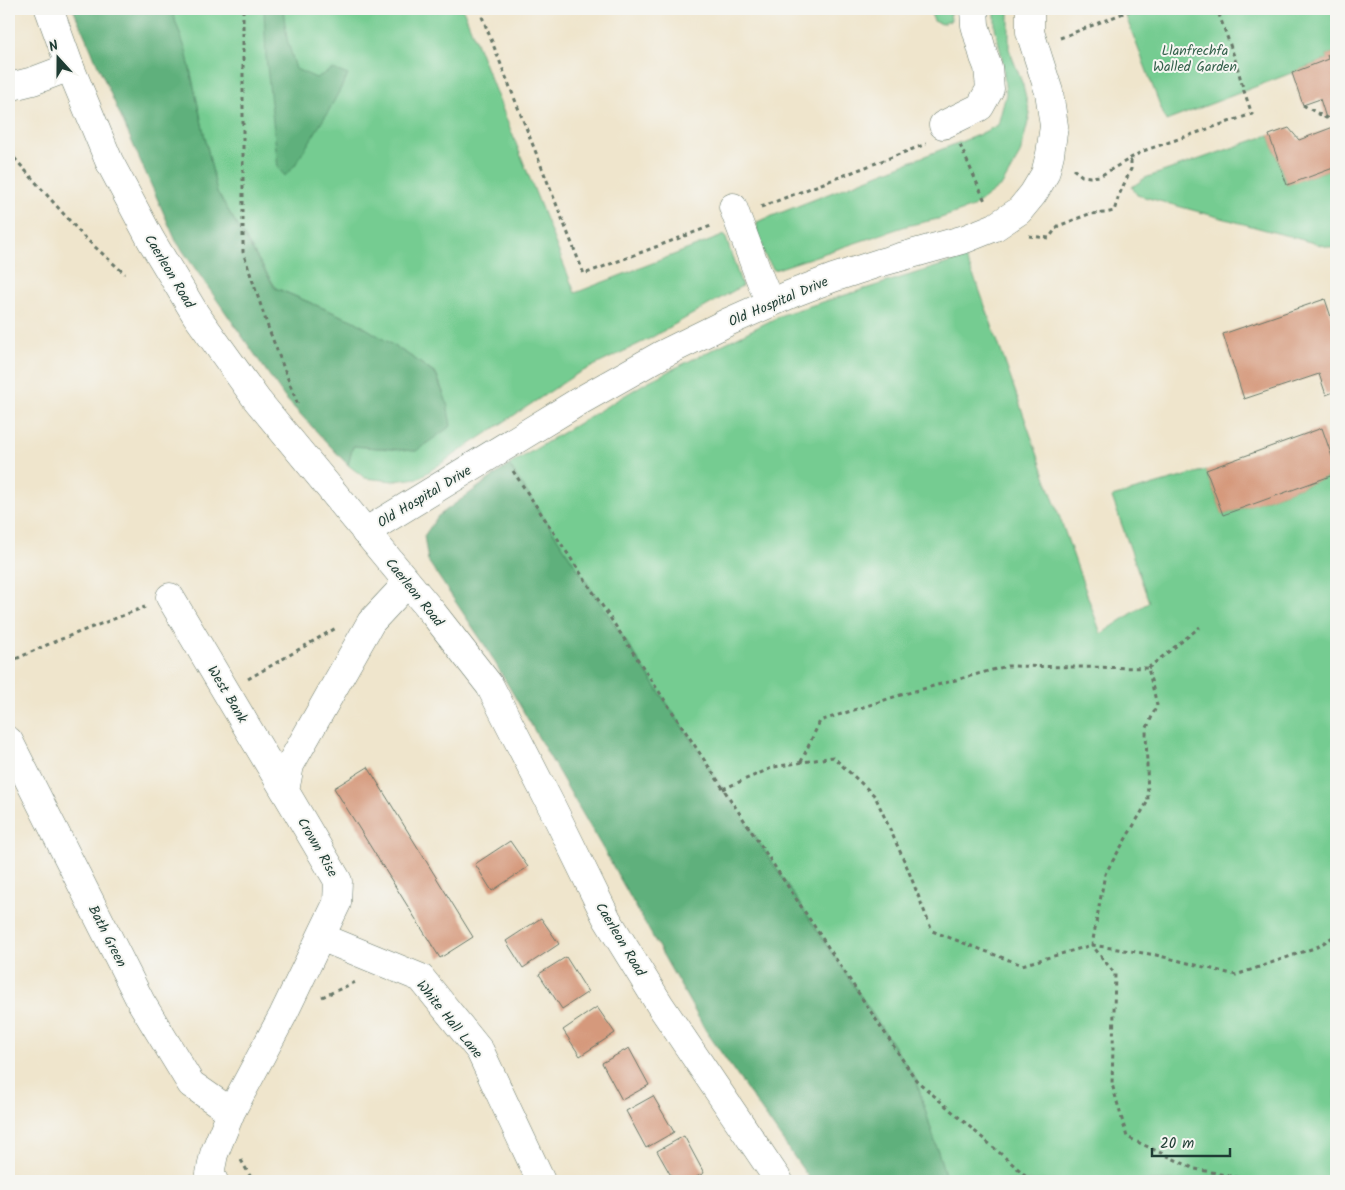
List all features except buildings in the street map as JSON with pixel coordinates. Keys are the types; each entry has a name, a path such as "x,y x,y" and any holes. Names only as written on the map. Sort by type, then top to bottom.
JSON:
{"street":[{"name":"Caerleon Road","path":"50,9 70,67 109,161 150,240 196,315 257,400 490,686 554,809 606,918 660,1005 779,1181"},
{"path":"940,130 980,107 990,89 988,67 975,25 974,9"},
{"name":"Old Hospital Drive","path":"365,532 578,402 663,354 728,322 770,302 852,272 965,239 995,227 1019,211 1033,194 1045,174 1054,126 1049,92 1030,32 1030,9"},
{"path":"9,87 32,82 70,67"},
{"path":"735,211 758,275 770,302"},
{"path":"285,791 290,765 371,622 408,584"},
{"name":"West Bank","path":"170,597 285,791"},
{"name":"Bath Green","path":"9,741 141,1002 192,1084 231,1112"},
{"name":"Crown Rise","path":"214,1181 210,1174 214,1154 231,1112 282,1016 337,903 338,881 285,791"},
{"name":"White Hall Lane","path":"321,937 421,978 480,1051 541,1181"}],"path":[{"path":"243,9 243,252 268,327 299,409"},
{"path":"479,9 584,274 735,211 940,130 967,163 989,208 1010,242 1027,235 1049,238 1058,226 1089,214 1114,211 1118,195 1130,169 1131,158"},
{"path":"1056,40 1134,9"},
{"path":"1071,163 1074,170 1082,176 1100,176 1143,151 1252,114 1217,9"},
{"path":"1303,105 1326,118 1336,115"},
{"path":"9,152 84,237 125,274"},
{"path":"495,452 509,465 916,1080 1032,1181"},
{"path":"9,662 51,643 170,597"},
{"path":"246,680 344,623"},
{"path":"801,762 820,721 897,696 1007,666 1148,668 1200,627"},
{"path":"1148,668 1157,706 1146,730 1148,802 1105,874 1092,945 1115,974 1112,1084 1127,1137 1195,1168 1257,1181"},
{"path":"723,789 774,767 834,756 875,796 907,866 932,931 1022,965 1092,945 1156,955 1236,975 1317,947 1336,934"},
{"path":"282,1016 390,966"}],"green space":[{"path":"73,9 171,9 186,51 217,192 275,288 356,322 415,359 436,375 447,403 451,426 416,451 353,446 348,465 285,398 176,241"},
{"path":"171,9 463,9 575,293 725,235 742,286 649,339 575,375 419,478 393,481 365,478 348,465 353,446 416,451 447,403 437,375 356,322 276,288 217,192 186,51"},
{"path":"264,9 283,9 287,39 296,69 316,78 333,69 348,75 328,112 295,165 285,176 278,168 266,57"},
{"path":"929,9 950,9 951,21 941,24 934,21"},
{"path":"995,9 1009,9 1009,49 1023,85 1030,114 1020,154 1002,185 973,207 938,219 906,226 774,270 757,238 757,222 978,135 998,125 1006,94 1002,58 995,27"},
{"name":"Llanfrechfa Walled Garden","path":"1123,9 1334,9 1336,16 1336,52 1327,55 1328,59 1166,121"},
{"path":"1269,135 1287,185 1336,167 1336,249 1137,195 1132,187 1145,178"},
{"path":"965,258 978,286 1101,634 1149,602 1112,497 1206,470 1223,515 1336,474 1336,1181 947,1181 916,1080 509,465 647,382 784,314"},
{"path":"509,465 916,1080 947,1181 811,1181 706,1031 486,647 428,561 424,536 438,516"}]}
